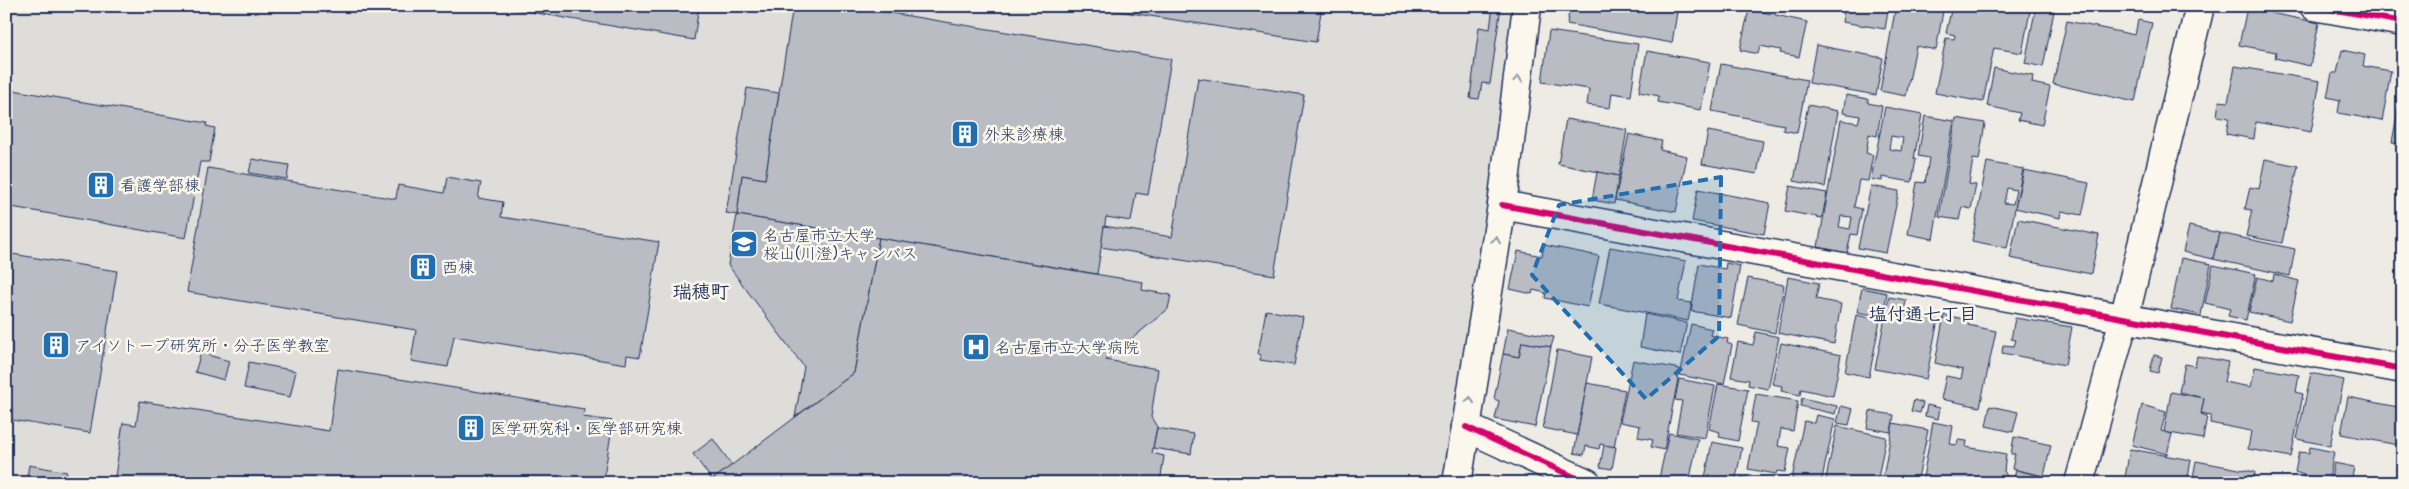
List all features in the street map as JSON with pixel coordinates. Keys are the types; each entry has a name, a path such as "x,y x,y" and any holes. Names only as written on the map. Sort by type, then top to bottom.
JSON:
{"street":[{"path":"1457,483 1502,205 1527,6"},
{"path":"2080,483 2124,318 2200,6"},
{"path":"2314,6 2403,22"},
{"path":"1502,205 2403,369"},
{"path":"1466,427 1587,483"}],"highlighted area":[{"path":"1721,177 1719,336 1646,399 1532,275 1559,205"}],"shaded area":[{"name":"名古屋市立大学 桜山(川澄)キャンパス","path":"6,6 1517,6 1445,483 6,483"}],"building":[{"path":"495,6 699,6 694,40"},
{"name":"外来診療棟","path":"793,6 848,6 1171,59 1148,195 1136,193 1131,221 1106,217 1097,274 737,215 742,175 765,179"},
{"path":"1086,6 1322,6 1316,42"},
{"path":"1493,6 1501,6 1490,84 1482,83 1479,99 1470,98 1479,27 1490,29"},
{"path":"1570,6 1678,6 1672,43 1567,24"},
{"path":"1845,6 1889,6 1885,29 1842,22"},
{"path":"1896,6 1944,6 1936,50 1916,46 1906,96 1880,91"},
{"path":"1952,6 2031,6 2022,53 1994,48 1983,102 1935,93 1946,38 1954,39 1955,35 1946,33"},
{"path":"2036,6 2055,6 2043,67 2025,63"},
{"path":"2247,8 2319,23 2310,66 2275,58 2276,52 2239,45"},
{"path":"1749,9 1807,22 1799,57 1780,53 1781,50 1760,46 1758,54 1740,50"},
{"path":"2138,20 2152,23 2135,102 2053,84 2067,21 2135,35"},
{"path":"1549,31 1638,44 1631,96 1612,93 1610,108 1587,105 1589,89 1542,82"},
{"path":"1816,45 1883,58 1876,95 1809,83"},
{"path":"2342,50 2365,55 2363,66 2391,71 2382,121 2338,113 2340,100 2327,97 2332,73 2337,73"},
{"path":"1647,51 1710,62 1701,110 1658,102 1659,96 1639,92"},
{"path":"1721,64 1807,80 1797,133 1783,130 1784,125 1712,111"},
{"path":"2235,66 2320,81 2311,132 2256,122 2254,139 2226,134 2229,118 2217,116 2219,101 2228,102"},
{"path":"1994,68 2033,76 2032,83 2050,87 2042,125 2018,120 2020,113 1987,106"},
{"path":"1198,78 1304,95 1274,275 1101,247 1104,226 1172,237"},
{"path":"2403,83 2403,144 2392,142"},
{"path":"747,88 779,93 765,179 742,175 737,215 726,213"},
{"name":"看護学部棟","path":"7,89 207,123 206,126 215,128 209,162 200,162 186,238 6,206"},
{"path":"1846,95 1868,99 1868,103 1882,106 1877,136 1869,134 1866,153 1873,155 1868,181 1859,180 1854,207 1862,209 1857,235 1851,234 1847,253 1818,247 1841,120 1858,123 1860,116 1843,113","holes":["1841,216 1852,217 1850,229 1839,227"]},
{"path":"1808,105 1838,111 1825,187 1794,181"},
{"path":"1885,107 1922,114 1912,182 1882,177 1882,181 1871,179","holes":["1891,136 1903,138 1901,151 1889,149"]},
{"path":"1925,116 1954,121 1933,239 1908,234 1917,182 1925,183 1929,158 1918,156"},
{"path":"1956,118 1985,123 1979,160 1973,159 1969,184 1976,185 1971,209 1962,207 1959,220 1939,217"},
{"path":"1566,119 1627,130 1619,176 1558,164"},
{"path":"1708,131 1763,141 1757,174 1702,164"},
{"path":"1629,134 1662,141 1660,150 1687,156 1676,212 1615,200"},
{"path":"252,159 289,165 287,179 249,173"},
{"path":"2265,159 2298,166 2282,243 2246,236 2252,210 2245,209 2250,187 2259,189"},
{"path":"1987,162 2023,169 2007,248 1972,241","holes":["2007,188 2016,190 2013,204 2004,203"]},
{"name":"西棟","path":"208,168 396,199 398,185 444,193 447,177 481,183 478,198 503,202 501,217 659,242 640,357 627,355 626,364 454,336 448,367 411,361 416,330 187,292"},
{"path":"2024,170 2089,183 2082,215 2061,211 2060,218 2015,208"},
{"path":"1597,172 1619,176 1614,204 1592,200"},
{"path":"1790,186 1827,193 1822,218 1785,211"},
{"path":"1871,186 1899,191 1886,253 1858,248"},
{"path":"1698,189 1770,203 1764,234 1692,221"},
{"path":"737,215 879,238 854,373 795,417 804,367 728,265"},
{"path":"2018,219 2099,235 2091,274 2010,258"},
{"path":"2189,226 2219,233 2213,259 2183,252"},
{"path":"2219,233 2295,249 2290,276 2213,259"},
{"path":"879,238 1143,282 1142,290 1171,295 1168,309 1106,360 1158,369 1151,417 1157,427 1152,453 1164,456 1160,483 708,483 854,373"},
{"path":"1544,245 1599,256 1588,307 1545,298 1546,293 1533,290 1532,294 1510,289 1518,251 1542,256"},
{"path":"1610,247 1686,261 1678,301 1692,303 1688,321 1599,304"},
{"name":"アイソトープ研究所・分子医学教室","path":"6,253 117,271 90,433 6,419"},
{"path":"2181,258 2211,264 2201,315 2171,309"},
{"path":"1726,263 1740,266 1731,318 1691,311 1699,264 1725,269"},
{"path":"2213,265 2256,274 2246,320 2228,316 2230,309 2205,303"},
{"path":"2274,274 2299,281 2290,321 2249,312 2257,277 2273,281"},
{"path":"1788,277 1819,283 1816,299 1841,304 1834,344 1778,333"},
{"path":"1748,278 1784,285 1775,333 1738,325"},
{"path":"1862,288 1887,293 1883,317 1857,312"},
{"path":"1889,297 1906,300 1904,313 1938,320 1926,379 1875,369"},
{"path":"1266,310 1303,317 1294,365 1260,360 1261,355 1258,354"},
{"path":"1645,314 1687,323 1680,355 1640,347"},
{"path":"1856,315 1880,320 1869,377 1845,372"},
{"path":"1944,315 1969,320 1968,325 1996,331 1980,407 1941,399 1946,376 1961,379 1963,370 1935,363"},
{"path":"2015,318 2072,327 2065,365 2002,353 2003,345 2014,346 2016,340 2011,339"},
{"path":"1691,324 1712,329 1710,335 1728,339 1727,343 1732,345 1724,384 1680,375"},
{"path":"1508,328 1554,337 1551,347 1522,342 1519,357 1503,354"},
{"path":"1756,332 1779,337 1768,389 1748,385 1749,380 1731,377 1738,342 1753,345"},
{"path":"1522,342 1551,347 1535,427 1495,419 1499,401 1494,399 1503,354 1519,357"},
{"path":"1781,343 1841,355 1833,396 1801,389 1800,395 1781,391 1782,386 1772,384"},
{"path":"1557,350 1592,357 1577,435 1543,428"},
{"path":"201,353 229,361 224,380 195,372"},
{"path":"2154,355 2162,357 2158,373 2150,371"},
{"path":"2197,356 2228,362 2224,382 2251,387 2255,367 2299,375 2296,392 2303,394 2291,457 2248,449 2251,431 2210,423 2211,415 2201,413 2204,398 2179,392 2185,364 2195,366"},
{"path":"1633,360 1680,369 1664,450 1651,447 1653,440 1638,437 1640,426 1620,422"},
{"path":"249,362 296,371 290,397 244,388"},
{"name":"医学研究科・医学部研究棟","path":"338,369 584,409 583,417 613,421 603,483 114,483 123,423 136,425 140,401 329,431"},
{"path":"2311,373 2344,380 2330,446 2297,439"},
{"path":"1679,379 1715,386 1705,438 1676,433 1682,401 1675,400"},
{"path":"1587,383 1625,390 1614,447 1600,444 1599,449 1586,446 1584,455 1574,453"},
{"path":"1718,384 1748,389 1738,441 1719,437 1720,432 1709,429"},
{"path":"2171,392 2204,398 2201,414 2207,416 2203,439 2164,432"},
{"path":"1756,394 1798,401 1793,431 1781,429 1778,446 1790,448 1785,472 1777,471 1776,474 1748,469 1757,423 1751,422"},
{"path":"2348,397 2403,408 2403,446 2341,434"},
{"path":"1802,398 1837,406 1835,414 1800,406"},
{"path":"1914,400 1923,403 1920,413 1911,411"},
{"path":"1927,405 1940,408 1938,419 1925,416"},
{"path":"2142,405 2166,412 2161,431 2172,434 2167,454 2132,445"},
{"path":"1841,406 1853,409 1849,425 1837,423"},
{"path":"1990,406 2018,412 2013,432 1986,426"},
{"path":"1870,411 1894,415 1891,432 1867,428"},
{"path":"1816,415 1835,419 1821,483 1791,483 1804,421 1814,423"},
{"path":"1933,422 1953,426 1950,444 1957,445 1958,440 1967,441 1966,447 2006,454 2004,471 2011,483 1922,483"},
{"path":"1893,423 1928,430 1917,483 1882,483"},
{"path":"1837,426 1886,437 1877,483 1825,483"},
{"path":"1157,428 1194,434 1191,454 1153,448"},
{"path":"1669,433 1698,439 1689,483 1658,483"},
{"path":"2014,437 2051,445 2044,476 2012,469 2015,454 2011,454"},
{"path":"713,439 732,465 712,480 693,454"},
{"path":"1712,442 1742,448 1735,483 1704,483"},
{"path":"1604,445 1616,447 1612,469 1600,467"},
{"path":"2310,447 2334,452 2328,483 2303,481 2304,475 2295,472 2299,452 2309,453"},
{"path":"2130,449 2191,460 2187,483 2124,483"},
{"path":"6,450 11,455 7,483 6,483"},
{"path":"2196,461 2255,472 2253,483 2192,483"},
{"path":"2334,463 2354,467 2351,483 2330,483"},
{"path":"29,465 67,472 65,483 27,477"},
{"path":"2016,470 2041,476 2039,483 2013,483"},
{"path":"1741,477 1768,483 1740,483"},
{"path":"27,478 53,483 26,483"}],"cycle path":[{"path":"2314,6 2403,22"},
{"path":"1502,205 2403,369"},
{"path":"1466,427 1587,483"}],"place":[{"name":"外来診療棟","path":"965,134"},
{"name":"看護学部棟","path":"101,185"},
{"name":"名古屋市立大学 桜山(川澄)キャンパス","path":"744,244"},
{"name":"西棟","path":"423,267"},
{"name":"アイソトープ研究所・分子医学教室","path":"56,345"},
{"name":"名古屋市立大学病院","path":"976,347"},
{"name":"医学研究科・医学部研究棟","path":"471,428"}],"district":[{"name":"瑞穂町","path":"701,291"},
{"name":"塩付通七丁目","path":"1923,314"}]}
